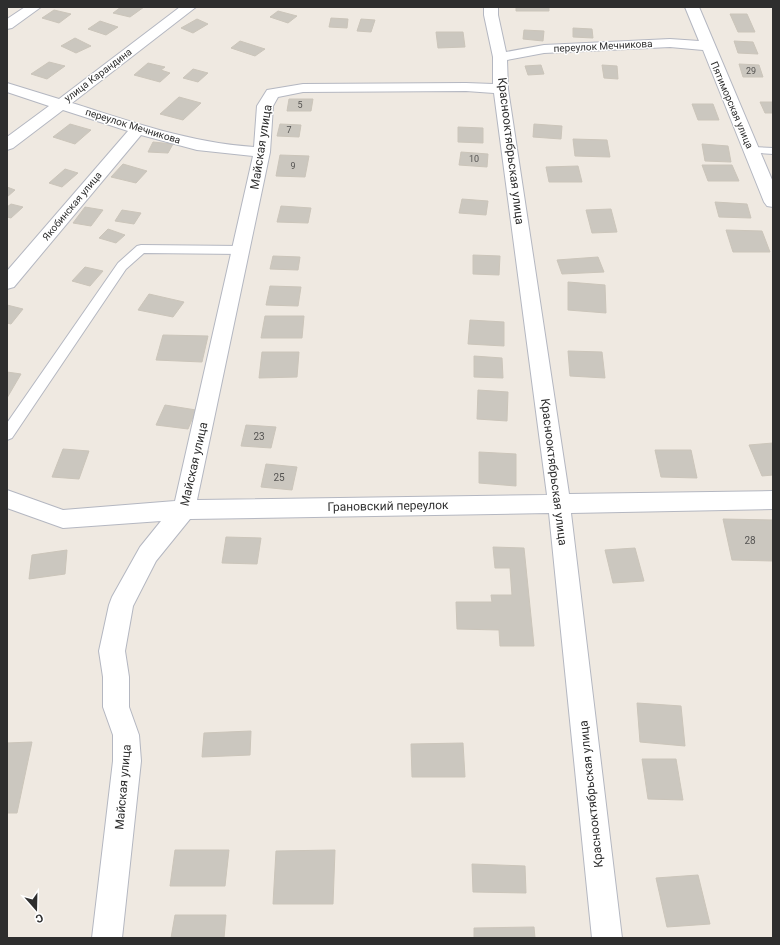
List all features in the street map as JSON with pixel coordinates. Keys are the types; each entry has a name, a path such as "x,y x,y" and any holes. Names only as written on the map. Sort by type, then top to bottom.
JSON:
{"street":[{"path":"7,25 34,7"},
{"name":"улица Карандина","path":"7,145 59,104 189,7"},
{"name":"Краснооктябрьская улица","path":"492,7 491,15 500,57 502,89 559,503 607,938"},
{"name":"Пятиморская улица","path":"692,7 773,202"},
{"name":"переулок Мечникова","path":"500,57 544,48 670,43 707,46"},
{"name":"переулок Мечникова","path":"7,87 138,129 197,145 231,150 262,152"},
{"name":"Майская улица","path":"107,938 127,761 126,735 116,707 116,677 112,651 121,605 148,554 184,510 262,152 265,106 272,94 303,88 466,87 502,89"},
{"name":"Якобинская улица","path":"7,283 138,129"},
{"name":"Грановский переулок","path":"7,498 63,519 184,510 773,500"}],"lane":[{"path":"751,150 773,151"},
{"path":"7,434 122,266 141,249 241,250"}],"building":[{"path":"121,7 144,7 130,17 113,13"},
{"path":"516,7 549,7 549,11 516,11"},
{"path":"54,10 71,14 59,23 42,18"},
{"path":"278,11 297,16 288,23 270,17"},
{"path":"730,14 747,14 755,32 738,32"},
{"path":"331,18 348,19 347,28 329,27"},
{"path":"197,19 208,24 193,33 181,28"},
{"path":"361,19 375,20 371,32 357,31"},
{"path":"100,21 118,27 106,35 88,29"},
{"path":"573,28 592,29 593,38 573,37"},
{"path":"524,30 544,31 543,41 523,39"},
{"path":"436,32 463,32 465,47 438,48"},
{"path":"75,38 91,46 76,53 61,46"},
{"path":"240,41 265,49 255,56 231,48"},
{"path":"734,41 753,42 758,54 738,53"},
{"path":"49,62 65,66 47,79 31,74"},
{"path":"148,63 165,67 161,70 170,73 160,82 134,75"},
{"path":"739,64 759,65 763,77 743,77"},
{"path":"541,65 544,74 528,75 525,66"},
{"path":"602,65 617,66 618,79 604,78"},
{"path":"193,69 208,73 198,82 183,78"},
{"path":"179,97 201,103 183,120 160,114"},
{"path":"289,99 313,99 311,111 287,111"},
{"path":"760,102 773,102 773,113 765,113"},
{"path":"692,104 713,104 719,120 698,120"},
{"path":"70,124 91,130 75,144 53,137"},
{"path":"280,124 301,125 299,137 277,136"},
{"path":"534,124 562,126 561,139 533,137"},
{"path":"458,127 483,128 483,143 458,142"},
{"path":"573,139 607,140 610,157 575,156"},
{"path":"153,142 173,144 168,153 148,152"},
{"path":"702,144 728,146 731,162 705,161"},
{"path":"461,152 488,154 487,167 459,165"},
{"path":"280,155 309,156 305,177 276,176"},
{"path":"123,164 147,171 136,183 111,177"},
{"path":"702,165 732,165 739,181 708,181"},
{"path":"578,166 582,182 549,182 546,167"},
{"path":"65,169 78,173 62,187 49,183"},
{"path":"7,187 15,190 7,197"},
{"path":"462,199 488,201 486,215 459,213"},
{"path":"715,202 747,204 751,218 719,217"},
{"path":"11,204 23,207 11,218 7,217 7,207"},
{"path":"281,206 311,208 308,223 277,222"},
{"path":"85,207 103,210 91,226 73,223"},
{"path":"611,209 617,232 592,233 586,210"},
{"path":"122,210 141,213 134,224 115,221"},
{"path":"108,229 125,235 116,243 99,238"},
{"path":"726,230 762,231 770,252 733,252"},
{"path":"473,255 500,256 499,275 473,274"},
{"path":"273,256 300,257 298,270 270,269"},
{"path":"598,257 604,272 562,274 557,260"},
{"path":"85,267 103,271 90,286 72,281"},
{"path":"568,282 605,285 606,313 568,310"},
{"path":"270,286 301,287 298,306 266,305"},
{"path":"149,294 184,302 173,317 138,310"},
{"path":"7,305 23,309 11,324 7,323"},
{"path":"265,316 304,316 302,338 261,338"},
{"path":"470,320 504,322 504,346 468,344"},
{"path":"163,335 208,336 202,362 156,360"},
{"path":"568,351 602,352 605,378 570,376"},
{"path":"262,352 299,352 297,377 259,378"},
{"path":"474,356 502,358 503,378 474,377"},
{"path":"7,372 21,374 7,398"},
{"path":"478,390 508,392 507,421 477,419"},
{"path":"165,405 196,410 188,429 156,425"},
{"path":"246,425 276,427 271,448 241,446"},
{"path":"773,443 773,475 762,476 749,445"},
{"path":"63,449 89,451 79,479 52,477"},
{"path":"655,450 691,450 697,478 661,477"},
{"path":"479,452 516,454 516,486 479,483"},
{"path":"266,464 297,467 292,490 261,487"},
{"path":"723,519 773,520 773,561 732,560"},
{"path":"226,537 261,538 257,564 222,563"},
{"path":"493,547 524,548 534,646 500,646 499,630 457,629 456,602 492,602 491,595 512,595 510,568 495,568"},
{"path":"635,548 644,581 613,583 605,550"},
{"path":"67,550 65,574 29,579 32,555"},
{"path":"637,703 681,706 685,746 640,742"},
{"path":"251,731 250,755 202,757 204,733"},
{"path":"32,742 17,813 7,813 7,743"},
{"path":"463,743 465,777 412,777 411,744"},
{"path":"642,759 676,759 683,800 648,799"},
{"path":"175,850 229,850 225,886 170,886"},
{"path":"335,850 333,904 273,904 276,851"},
{"path":"472,864 525,866 526,893 473,892"},
{"path":"698,875 710,924 667,927 656,878"},
{"path":"175,915 226,915 224,938 171,938"},
{"path":"534,927 535,938 474,938 474,928"}]}
